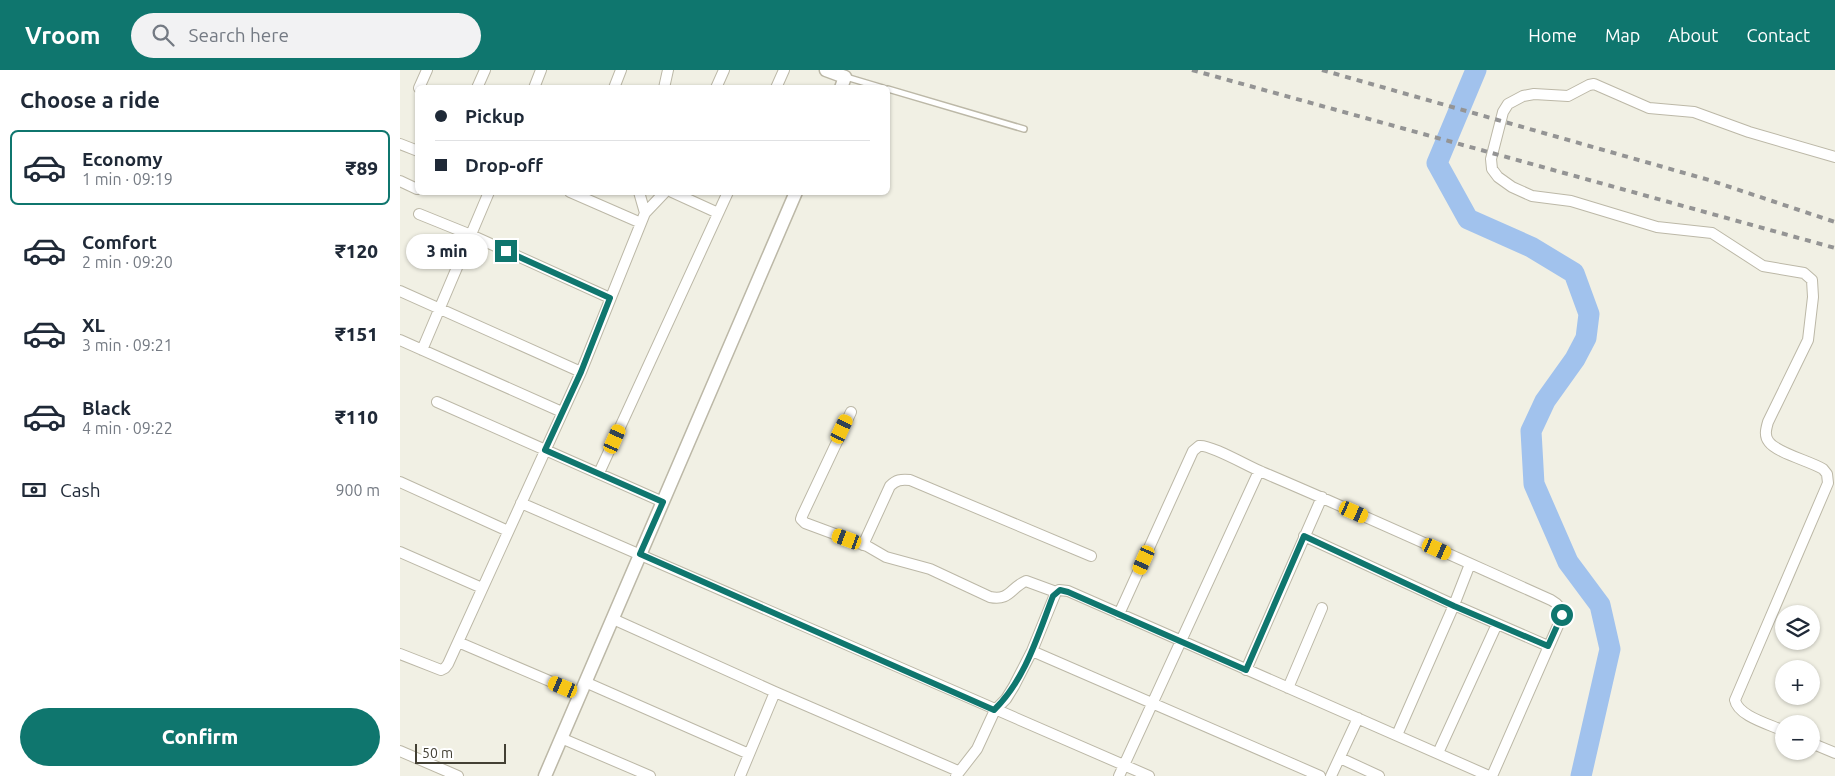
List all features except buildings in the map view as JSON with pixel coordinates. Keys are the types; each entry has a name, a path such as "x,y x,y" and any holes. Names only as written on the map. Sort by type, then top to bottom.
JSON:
{"street":[{"path":"421,85 427,70"},
{"path":"478,85 484,70"},
{"path":"535,85 542,70"},
{"path":"615,85 621,70"},
{"path":"665,85 668,70"},
{"path":"717,85 724,70"},
{"path":"778,85 784,70"},
{"path":"826,70 843,82"},
{"path":"1775,727 1743,713 1736,705 1735,700 1828,483 1827,474 1823,469 1777,448 1769,442 1766,436 1768,422 1808,340 1814,288 1812,280 1804,272 1763,266 1710,232 1657,226 1571,201 1532,196 1512,188 1502,180 1492,169 1490,159 1503,112 1508,104 1523,96 1534,94 1568,96 1594,84 1649,108 1694,112 1741,129 1835,157"},
{"path":"400,144 415,150"},
{"path":"400,181 415,188"},
{"path":"422,350 488,195"},
{"path":"578,195 643,218"},
{"path":"639,195 643,218"},
{"path":"400,654 441,670 448,664 581,372 643,218 662,195"},
{"path":"679,195 718,213"},
{"path":"599,474 727,195"},
{"path":"544,776 795,195"},
{"path":"419,214 471,235 610,298"},
{"path":"400,291 581,372"},
{"path":"400,340 562,412"},
{"path":"437,402 663,502"},
{"path":"851,412 801,519 805,523 863,545 886,557 930,569 990,597 1005,597 1019,584 1026,581 1056,592 1060,590 1068,592 1491,776 1562,617 1561,610 1557,604 1203,445 1195,448 1119,614"},
{"path":"1120,776 1180,640 1259,471"},
{"path":"863,545 890,486 901,480 910,480 1092,556"},
{"path":"400,482 508,531"},
{"path":"1246,670 1322,497"},
{"path":"521,504 1149,776"},
{"path":"1304,536 1454,606 1548,646"},
{"path":"400,552 482,588"},
{"path":"1397,736 1454,606 1470,564"},
{"path":"612,618 957,774 977,750 994,710 1006,699 1014,686 1032,651 1056,592"},
{"path":"1288,688 1322,608"},
{"path":"1438,754 1496,624"},
{"path":"458,642 580,694"},
{"path":"1032,651 1320,776"},
{"path":"585,682 749,754"},
{"path":"740,776 775,692"},
{"path":"1331,776 1358,718"},
{"path":"561,738 650,776"},
{"path":"1820,747 1835,754"},
{"path":"400,751 458,776"},
{"path":"1340,758 1380,776"}],"lane":[{"path":"843,82 862,85"},
{"path":"890,90 1024,129"}],"waterway":[{"path":"1476,70 1437,163 1468,219 1531,247 1574,273 1589,314 1586,338 1575,359 1545,401 1531,431 1534,484 1568,562 1600,605 1610,649 1581,776"}],"railway":[{"path":"1192,70 1835,248"},
{"path":"1322,70 1709,180 1835,222"}],"route":[{"path":"506,251 610,298 581,372 545,450 663,502 640,554 994,710 1006,699 1014,686 1032,651 1053,596 1060,590 1064,590 1246,670 1304,536 1454,606 1548,646 1562,615"}]}
